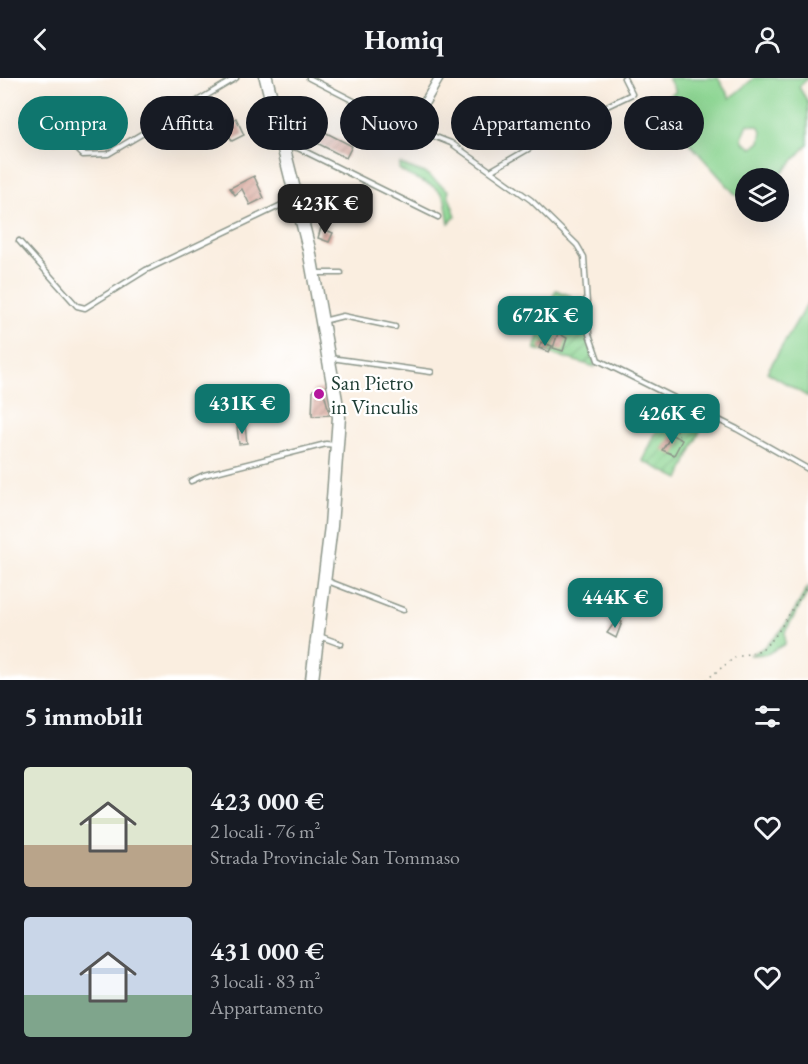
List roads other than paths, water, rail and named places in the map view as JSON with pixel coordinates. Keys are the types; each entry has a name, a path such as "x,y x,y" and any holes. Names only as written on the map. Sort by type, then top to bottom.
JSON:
{"street":[{"path":"266,78 270,96"},
{"path":"429,96 439,78"},
{"path":"284,150 314,273 339,417 339,446 312,680"}],"lane":[{"path":"128,142 236,78"},
{"path":"309,78 344,96"},
{"path":"492,170 582,118 632,94 624,78"},
{"path":"439,138 492,170 531,200 577,245 584,256 589,334 598,360 737,429 808,469"},
{"path":"77,150 83,156 108,154 115,150"},
{"path":"302,150 438,217"},
{"path":"19,242 77,306 85,308 146,270 297,197"},
{"path":"314,273 341,273"},
{"path":"323,321 344,316 395,327"},
{"path":"329,358 431,372"},
{"path":"191,481 204,475 326,444 339,446"},
{"path":"324,580 403,610"},
{"path":"317,635 341,644"}],"place":[{"name":"San Pietro in Vinculis","path":"319,394"}]}
